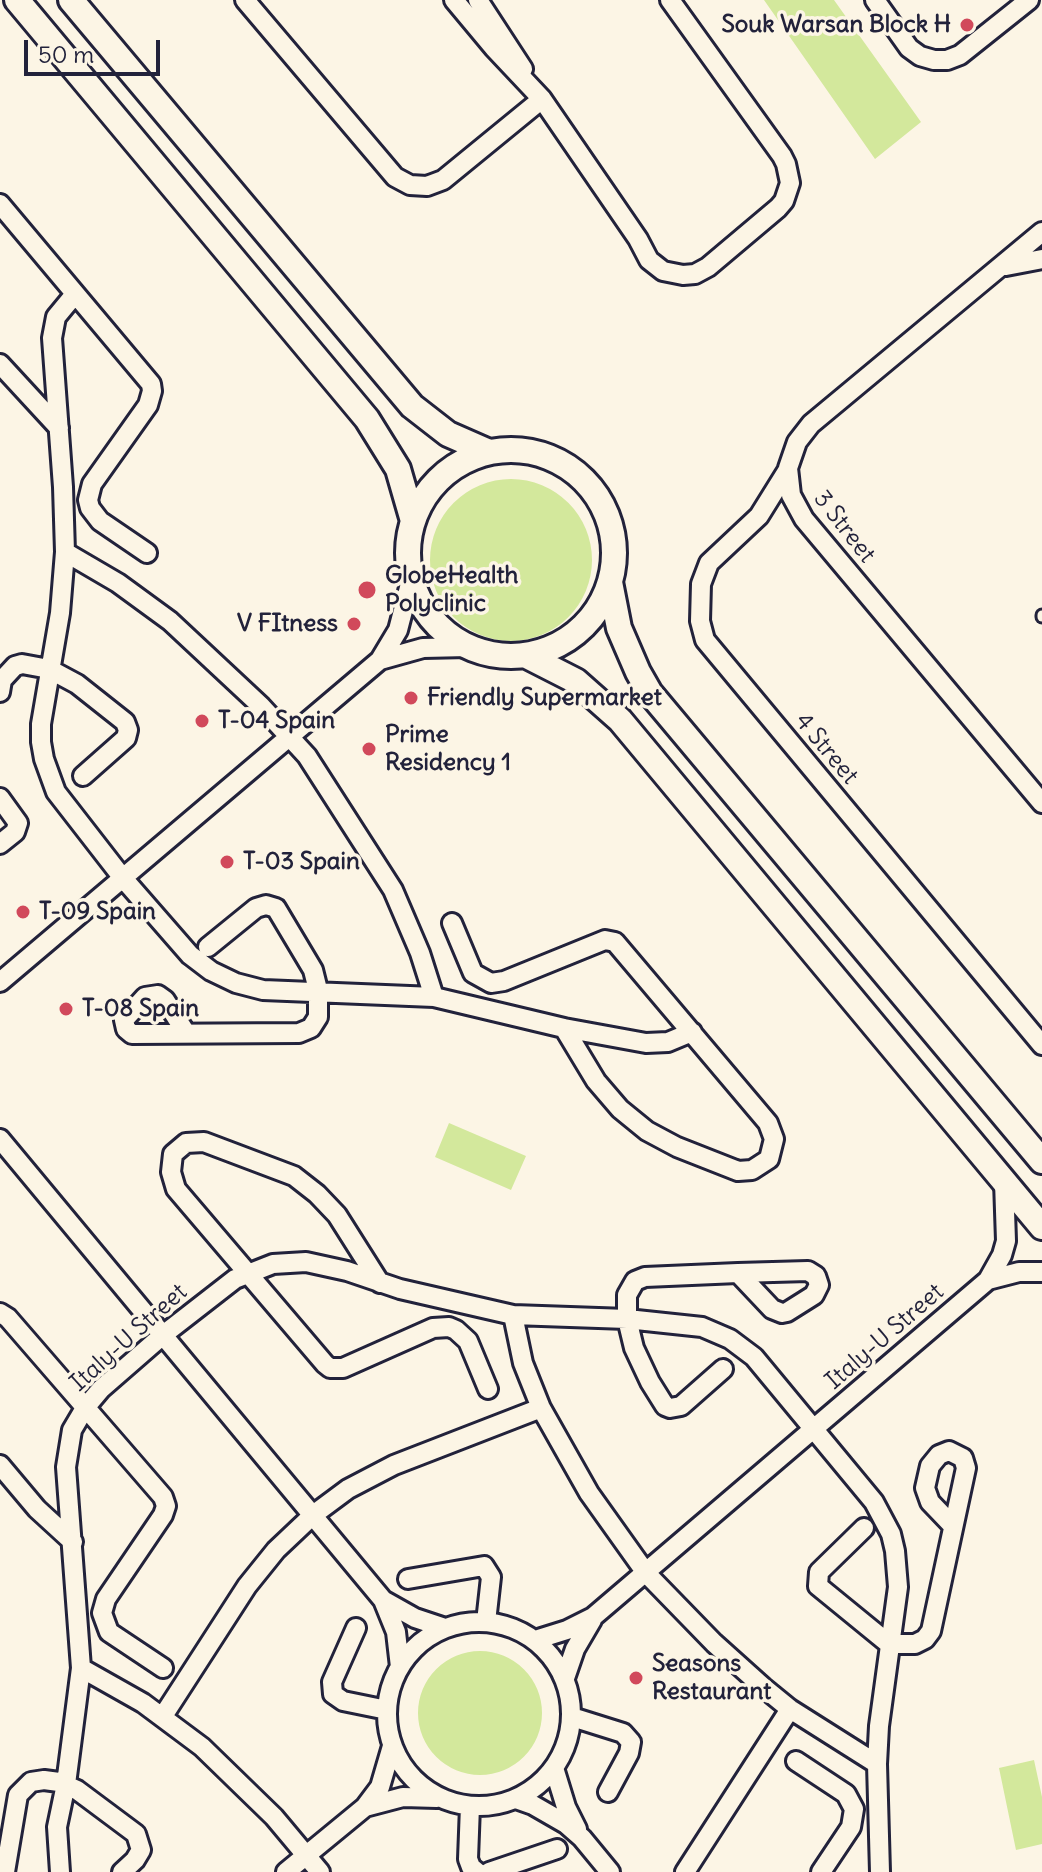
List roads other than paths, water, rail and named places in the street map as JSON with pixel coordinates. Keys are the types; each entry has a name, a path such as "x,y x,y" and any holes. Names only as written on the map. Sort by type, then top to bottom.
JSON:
{"street":[{"path":"17,0 367,419 398,469 413,521"},
{"path":"71,0 412,406 448,434 489,452"},
{"path":"245,0 395,177 410,185 427,186 443,180 542,99"},
{"path":"454,0 542,99 638,239 674,262 690,263 700,261 738,235 774,196 780,178 779,158 670,0"},
{"path":"478,0 511,46 529,83"},
{"path":"875,0 909,48 920,56 934,60 947,60 960,55 1029,0"},
{"path":"0,204 151,384 148,405 92,484 88,500 100,521 147,553"},
{"path":"788,468 797,442 811,424 1042,232"},
{"path":"999,268 1042,259"},
{"path":"75,294 61,307 53,327 65,552 60,613 41,724 44,759 65,807 122,877 190,955 211,971 236,983 263,990 434,997 564,1028 646,1043 668,1042 692,1032"},
{"path":"0,364 59,428"},
{"path":"2,979 380,660 398,630 411,580 409,540 413,521 425,497 442,476 464,461 489,452 518,450 546,455 571,468 592,488 606,513 614,540 610,582 601,603 587,623 547,649 525,655 486,653 468,647 449,635 432,620 419,601 411,580"},
{"name":"3 Street","path":"788,468 791,495 804,519 1038,792"},
{"name":"4 Street","path":"788,468 759,516 709,563 701,584 700,621 705,640 1042,1045"},
{"path":"65,552 118,583 170,621 290,736 323,778 393,890 412,931 434,997"},
{"path":"610,582 619,628 632,662 650,693 1042,1161"},
{"path":"380,660 423,648 468,647"},
{"path":"525,655 576,681 620,720 1042,1227"},
{"path":"0,692 2,680 15,666 22,664 49,669 90,693 127,725 126,738 83,776"},
{"path":"0,798 18,823 15,832 0,844"},
{"path":"186,1033 306,1031 318,1017 318,990 313,970 283,916 272,906 256,908 208,947"},
{"path":"452,923 473,973 491,983 504,981 605,940 615,942 772,1130 769,1159 758,1168 745,1171 731,1169 669,1144 647,1131 620,1109 596,1081 564,1028"},
{"path":"0,1139 383,1600 396,1632 400,1667"},
{"path":"380,1283 337,1215 306,1184 280,1169 204,1142 186,1143 177,1150 171,1163 172,1181 176,1189 330,1368 343,1368 433,1328 449,1327 468,1341 488,1389"},
{"name":"Italy-U Street","path":"535,1640 567,1630 593,1617 988,1280 1006,1241 1004,1181"},
{"name":"Italy-U Street","path":"60,1872 57,1827 66,1784 81,1668 66,1455 72,1430 101,1389 235,1279 273,1264 306,1262 513,1315 627,1319 702,1327 730,1339 754,1357 874,1502 891,1534 897,1560 898,1587 879,1726 880,1872"},
{"name":"Italy-U Street","path":"988,1280 1019,1272 1042,1272"},
{"path":"723,1369 681,1406 665,1406 640,1362 627,1319 628,1289 640,1278 738,1273"},
{"path":"0,1313 8,1318 165,1501 163,1515 106,1599 102,1613 109,1632 163,1668"},
{"path":"513,1315 523,1363 541,1408 589,1493 646,1573 738,1665 790,1709 877,1764"},
{"path":"163,1716 247,1586 276,1550 313,1515 348,1489 394,1465 541,1408"},
{"path":"0,1465 37,1509 73,1542"},
{"path":"864,1528 822,1568 817,1582 821,1590 889,1644 915,1644 925,1639 931,1631 952,1525"},
{"path":"408,1579 484,1566 491,1577 486,1622"},
{"path":"383,1600 415,1618 445,1628"},
{"name":"Italy-U Street","path":"565,1678 575,1649 593,1617"},
{"path":"365,1807 403,1797 439,1798 470,1806 501,1804 537,1786 554,1768 567,1744 572,1717 565,1678 556,1662 535,1640 509,1626 486,1622 445,1628 419,1644 393,1680 387,1710 392,1746 411,1777 439,1798"},
{"path":"356,1628 332,1682 333,1694 343,1701 387,1710"},
{"path":"81,1668 163,1716 239,1781 320,1872"},
{"path":"685,1872 790,1709"},
{"path":"572,1717 623,1733 631,1742 629,1753 608,1792"},
{"path":"286,1872 365,1807 380,1787 392,1746"},
{"path":"796,1761 846,1794 854,1809 851,1827 821,1872"},
{"path":"554,1768 566,1807 582,1838 610,1872"},
{"path":"5,1872 17,1801 21,1790 36,1780 66,1784 136,1834 140,1839 139,1856 122,1872"},
{"path":"516,1799 545,1810 582,1838"},
{"path":"470,1806 468,1859 477,1872"},
{"path":"489,1872 557,1849"}],"place":[{"name":"Souk Warsan Block H","path":"967,25"},
{"name":"GlobeHealth Polyclinic","path":"367,590"},
{"name":"V FItness","path":"354,624"},
{"name":"Friendly Supermarket","path":"411,698"},
{"name":"T-04 Spain","path":"202,721"},
{"name":"Prime Residency 1","path":"369,749"},
{"name":"T-03 Spain","path":"227,862"},
{"name":"T-09 Spain","path":"23,912"},
{"name":"T-08 Spain","path":"66,1009"},
{"name":"Seasons Restaurant","path":"636,1678"}]}
